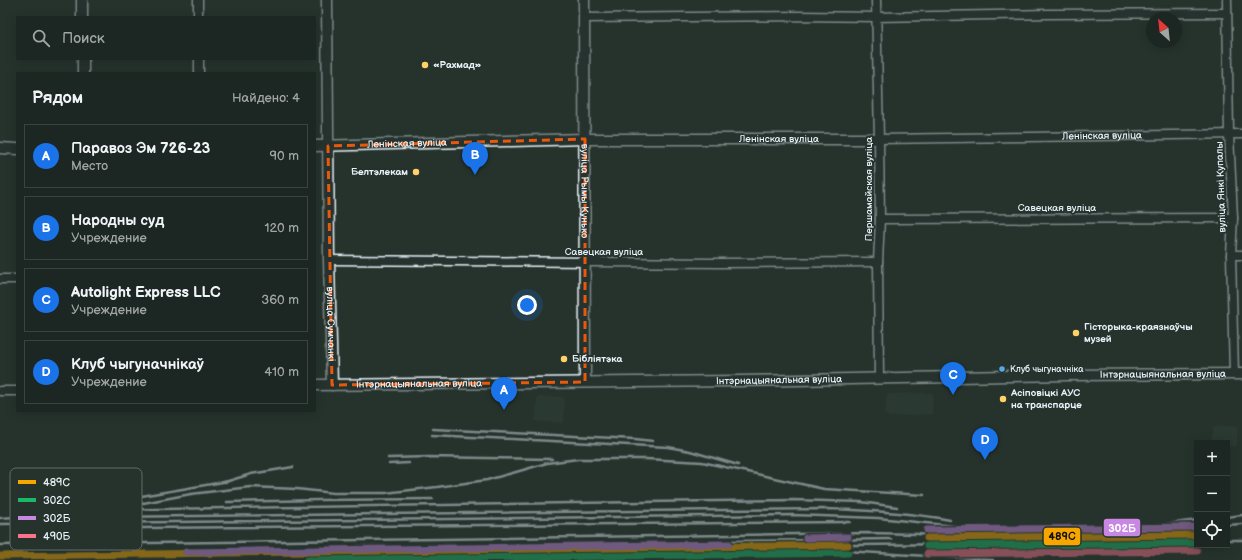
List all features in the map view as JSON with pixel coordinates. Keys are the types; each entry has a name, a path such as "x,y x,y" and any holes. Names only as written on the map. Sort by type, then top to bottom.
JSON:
{"street":[{"path":"82,0 82,16"},
{"path":"198,0 198,16"},
{"name":"вуліца Сумчанкі","path":"327,0 329,260 332,385"},
{"name":"вуліца Рымы Кунько","path":"584,0 585,382"},
{"name":"Першамайская вуліца","path":"876,0 880,218 878,262 879,378"},
{"name":"вуліца Янкі Купалы","path":"1227,0 1229,134 1234,218 1231,255 1238,374"},
{"path":"584,18 799,16 876,18 1048,14 1227,13"},
{"path":"83,60 83,72"},
{"path":"198,60 199,72"},
{"name":"Ленінская вуліца","path":"316,146 584,139 879,138 1242,134"},
{"path":"0,148 16,149"},
{"name":"Савецкая вуліца","path":"880,218 1234,218"},
{"path":"1231,255 1242,255"},
{"name":"Савецкая вуліца","path":"329,260 878,262"},
{"path":"0,279 16,279"},
{"name":"Інтэрнацыянальная вуліца","path":"316,385 1238,374"},
{"path":"0,391 16,391"}],"highlighted area":[{"path":"585,139 585,382 332,385 328,146"}],"shaded area":[{"path":"933,393 932,414 889,417 885,414 887,394"},
{"path":"537,397 564,397 564,423 535,421"},
{"path":"1214,426 1237,426 1237,446 1230,447 1230,440 1212,440"}],"railway":[{"path":"433,429 653,441"},
{"path":"432,435 668,447 690,451 738,465"},
{"path":"388,458 428,457 552,459"},
{"path":"142,503 191,494 250,487 297,489 333,493 385,493 487,480 547,463 578,459 646,459 702,462 824,489 924,495"},
{"path":"389,464 409,463"},
{"path":"225,482 251,474 293,467"},
{"path":"142,496 229,481"},
{"path":"227,502 433,499"},
{"path":"142,509 793,500 861,502 897,507"},
{"path":"142,517 825,509 888,512 950,520"},
{"path":"142,522 793,515 878,518 993,530 1071,536"},
{"path":"1230,517 1242,515"},
{"path":"0,518 10,517"},
{"path":"1083,536 1134,531 1194,520"},
{"path":"142,528 850,522"},
{"path":"0,524 10,524"},
{"path":"1230,525 1242,524"},
{"path":"1149,533 1194,527"},
{"path":"142,543 869,533 918,534 959,538"},
{"path":"357,546 891,539"},
{"path":"1230,540 1242,540"},
{"path":"852,545 1194,541"},
{"path":"0,545 10,545"},
{"path":"845,551 993,560"}],"transit line":[{"name":"302Б","path":"927,530 1194,527"},
{"name":"489С","path":"927,538 1194,535"},
{"name":"302Б","path":"806,538 848,537"},
{"name":"302С","path":"927,546 1194,543"},
{"name":"302Б","path":"186,552 729,544"},
{"name":"489С","path":"0,556 848,545"},
{"name":"490Б","path":"927,554 1197,551"},
{"name":"302С","path":"308,560 848,553"}],"place":[{"name":"«Рахмад»","path":"425,65"},
{"name":"Белтэлекам","path":"416,172"},
{"name":"Народны суд","path":"475,175"},
{"name":"Гісторыка-краязнаўчы музей","path":"1076,333"},
{"name":"Бібліятэка","path":"564,359"},
{"name":"Клуб чыгуначніка","path":"1002,369"},
{"name":"Autolight Express LLC","path":"953,395"},
{"name":"Асіповіцкі АУС на транспарце","path":"1003,399"},
{"name":"Паравоз Эм 726-23","path":"504,410"},
{"name":"Клуб чыгуначнікаў","path":"985,460"}]}
